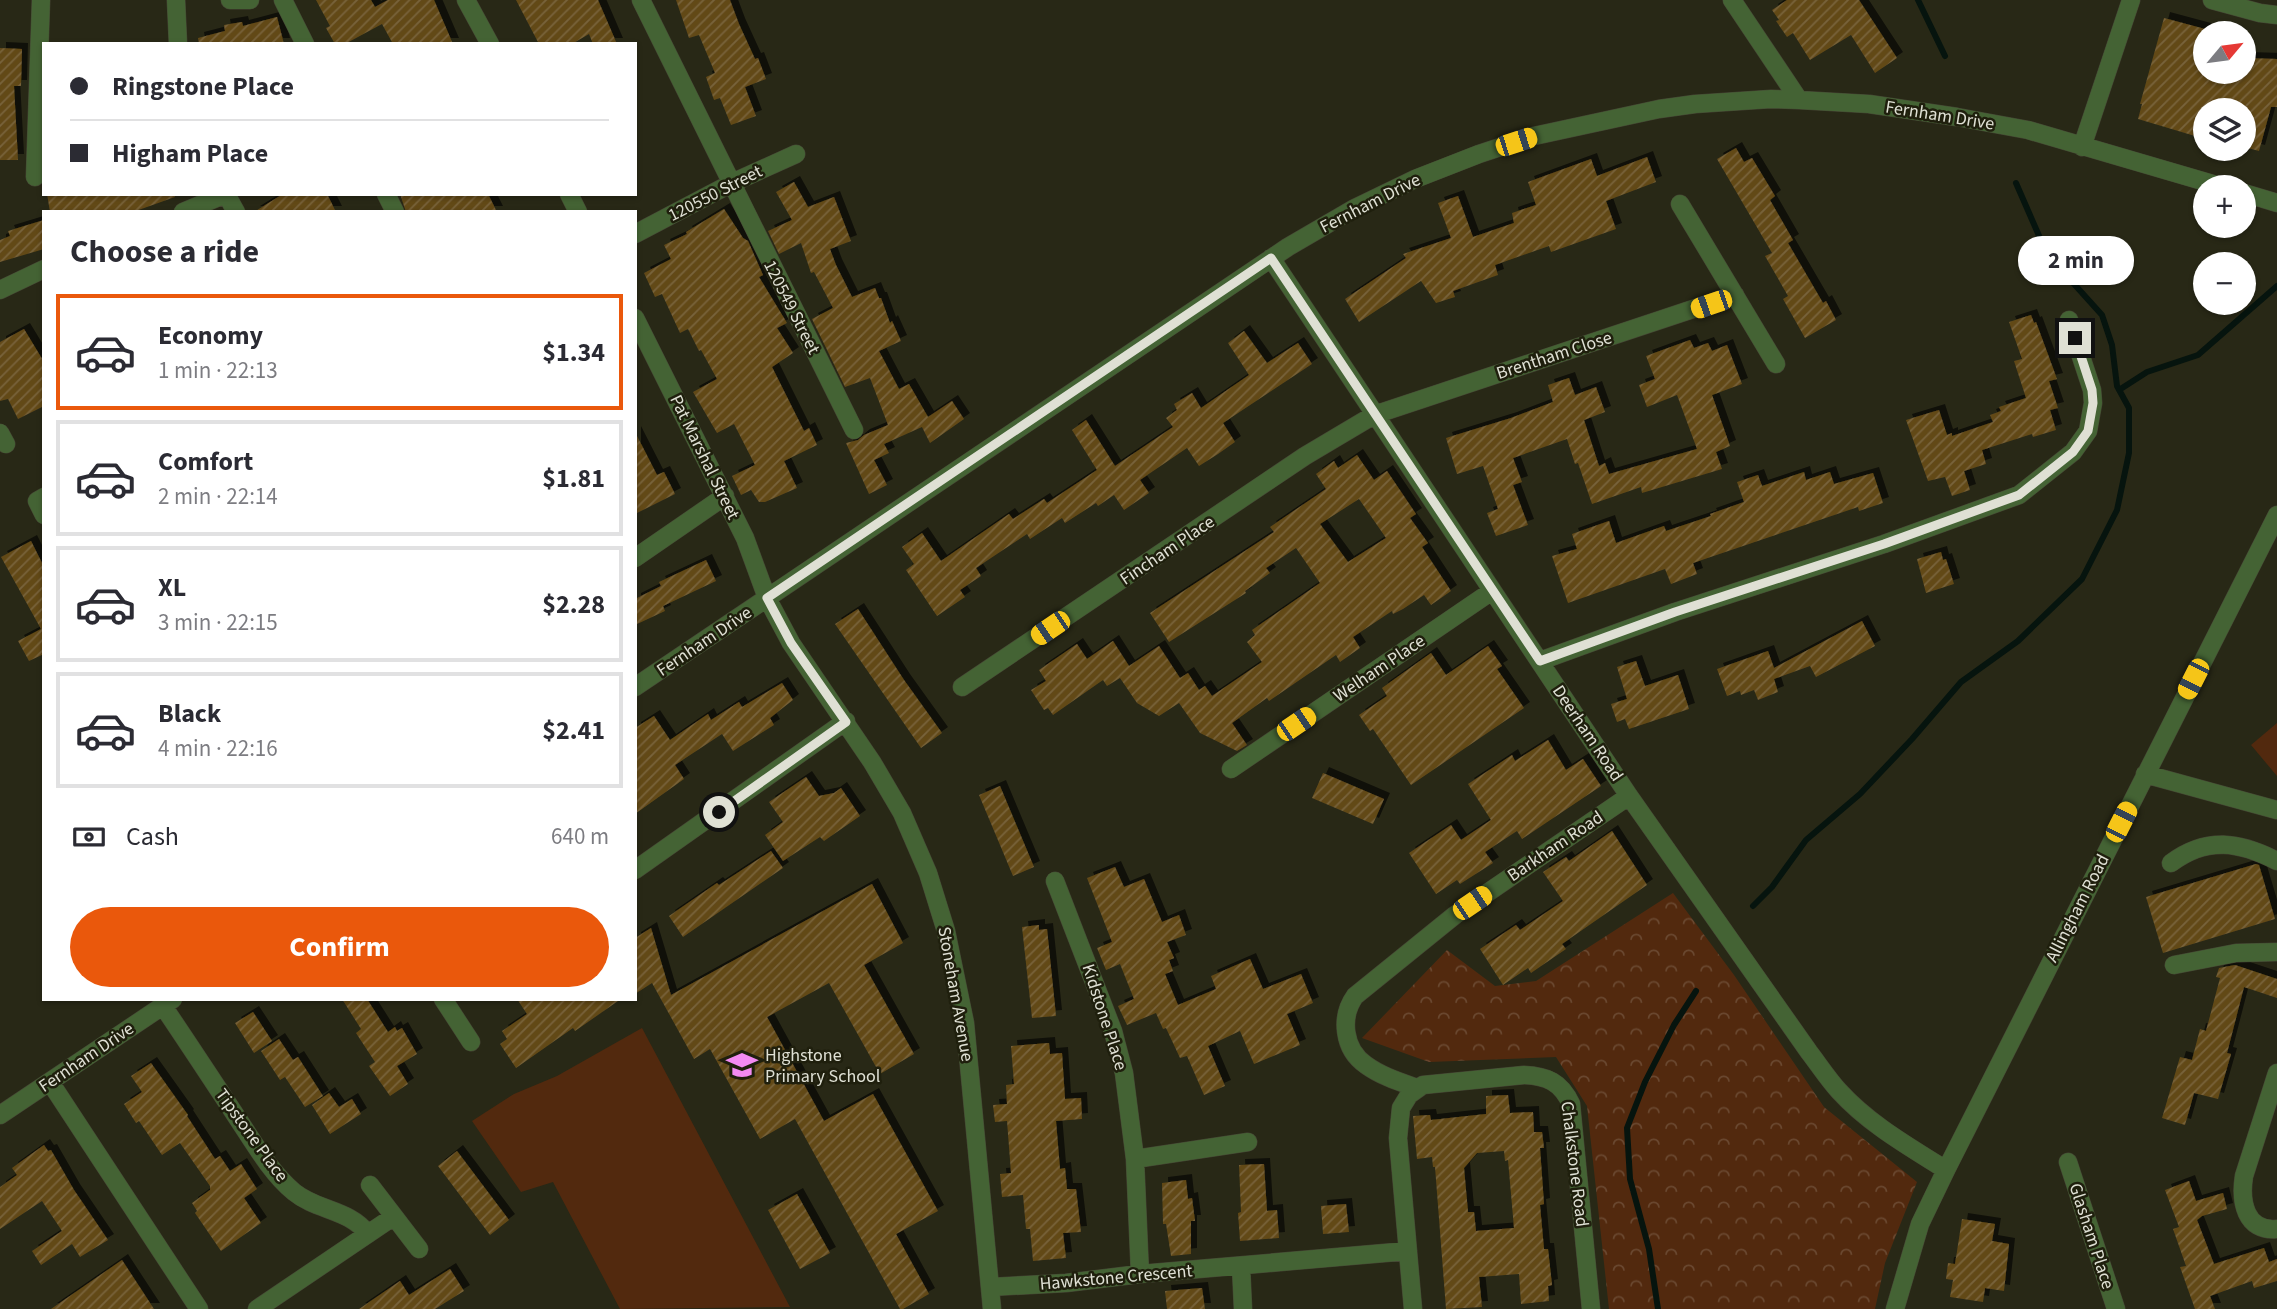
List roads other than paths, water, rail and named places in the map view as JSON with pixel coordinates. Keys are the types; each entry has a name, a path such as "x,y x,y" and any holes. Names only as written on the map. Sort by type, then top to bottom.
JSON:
{"street":[{"path":"35,177 41,0"},
{"path":"176,0 178,42"},
{"path":"230,0 250,0"},
{"path":"283,0 304,42"},
{"path":"466,0 489,42"},
{"name":"120549 Street","path":"640,0 853,430"},
{"path":"1732,0 1798,100"},
{"path":"2082,147 2131,0"},
{"path":"2212,0 2277,15"},
{"name":"Fernham Drive","path":"637,686 1271,258 1355,208 1403,185 1479,154 1534,136 1683,106 1771,99 1869,104 2028,130 2193,178"},
{"name":"120550 Street","path":"637,233 732,183 796,155"},
{"path":"188,210 221,196"},
{"path":"2256,197 2277,203"},
{"path":"1680,204 1776,363"},
{"name":"Deerham Road","path":"1271,258 1629,796 1778,1010 1839,1091 1885,1131 1945,1170"},
{"path":"0,290 42,270"},
{"name":"Brentham Close","path":"1374,415 1735,295"},
{"path":"1540,661 2019,495 2073,452 2088,431 2093,403 2092,390 2069,320"},
{"name":"Pat Marshal Street","path":"637,322 745,538 767,598"},
{"name":"Fincham Place","path":"962,687 1304,457 1374,415"},
{"path":"637,557 725,496"},
{"name":"Allingham Road","path":"1895,1309 1920,1224 1945,1170 2145,774 2269,550 2277,514"},
{"name":"Welham Place","path":"1231,769 1492,591"},
{"name":"Stoneham Avenue","path":"767,598 791,643 846,722 902,813 928,873 946,931 965,1023 992,1309"},
{"path":"637,869 846,722"},
{"path":"2145,774 2277,810"},
{"name":"Barkham Road","path":"1417,1088 1363,1063 1350,1044 1346,1031 1347,1007 1355,996 1455,915 1629,796"},
{"path":"2171,863 2187,851 2223,844 2277,861"},
{"name":"Kidstone Place","path":"1055,881 1083,947 1118,1046 1135,1158 1140,1273"},
{"path":"2174,965 2236,953 2277,952"},
{"path":"444,1001 471,1042"},
{"name":"Fernham Drive","path":"0,1115 168,1003"},
{"name":"Tipstone Place","path":"168,1003 250,1137 288,1185 306,1200 350,1217 368,1234"},
{"path":"2277,1073 2241,1193 2244,1210 2256,1226 2268,1230 2277,1229"},
{"name":"Chalkstone Road","path":"1417,1088 1440,1082 1524,1075 1550,1079 1566,1093 1573,1116 1591,1309"},
{"path":"50,1082 195,1308"},
{"path":"1413,1309 1398,1126 1404,1101 1417,1088"},
{"path":"1135,1158 1248,1142"},
{"name":"Glasham Place","path":"2068,1162 2116,1309"},
{"path":"370,1185 419,1249"},
{"path":"257,1309 393,1217"},
{"name":"Hawkstone Crescent","path":"990,1287 1066,1283 1140,1273 1408,1251"},
{"path":"1241,1266 1243,1309"}],"waterway":[{"path":"1918,0 1945,56"},
{"path":"1753,906 1772,887 1806,840 1860,794 1961,682 2018,641 2082,579 2117,510 2129,453 2129,408 2117,386 2112,345 2102,315 2047,254 2016,183"},
{"path":"2119,390 2147,372 2198,355 2277,286"},
{"path":"1658,1309 1649,1249 1630,1179 1627,1128 1645,1082 1674,1025 1696,991"}],"place":[{"name":"Highstone Primary School","path":"742,1065"}]}
